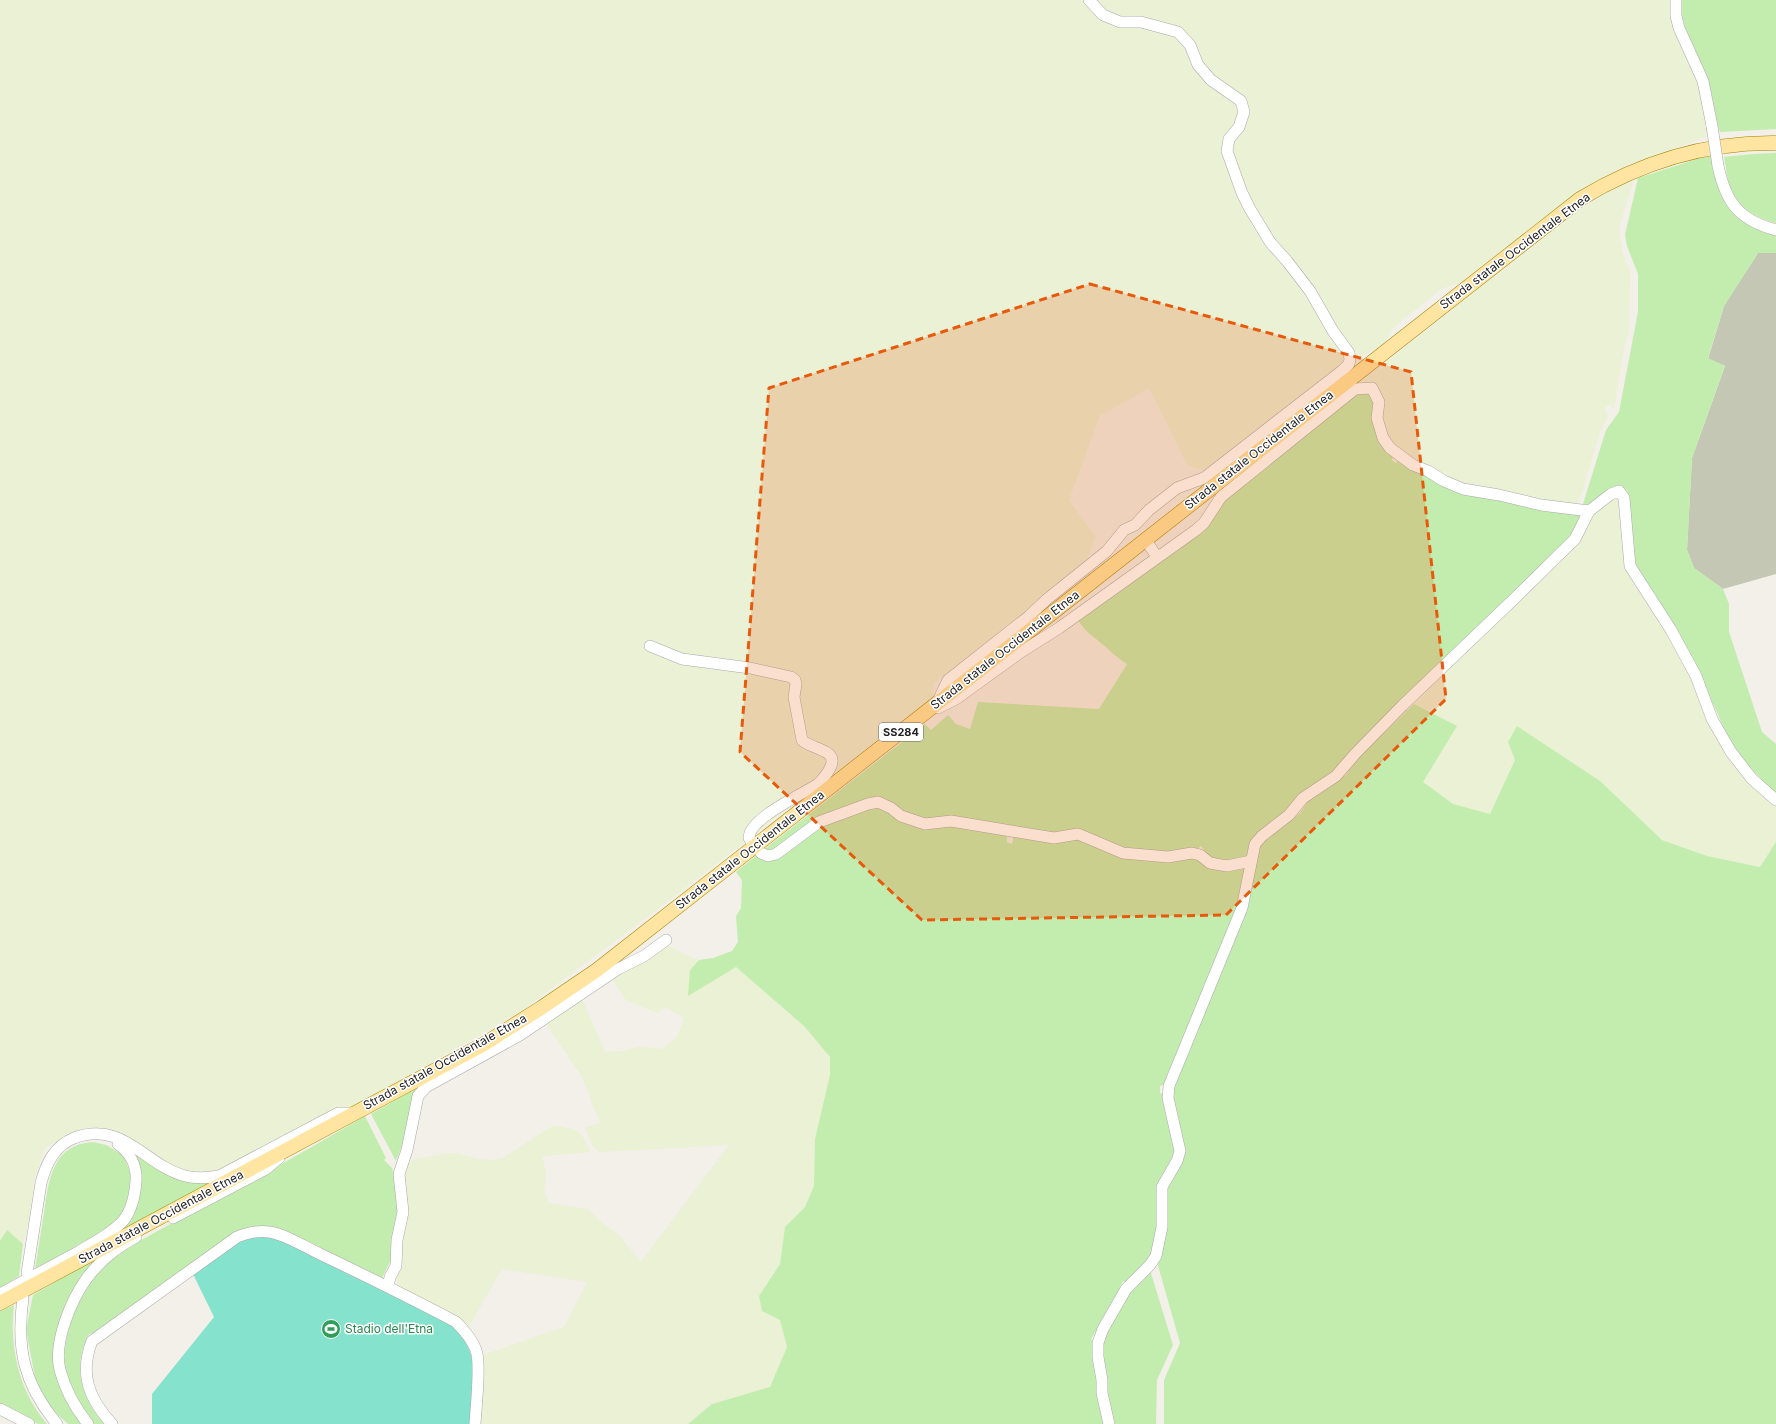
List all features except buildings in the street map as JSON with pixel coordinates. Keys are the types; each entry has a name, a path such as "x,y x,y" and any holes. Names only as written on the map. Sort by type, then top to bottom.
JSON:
{"main road":[{"name":"Strada statale Occidentale Etnea","path":"0,1303 484,1044 542,1008 597,970 1580,199 1604,184 1630,172 1689,152 1721,145 1776,143"}],"street":[{"path":"937,704 948,680 1028,617 1046,600 1107,551 1124,530 1137,529 1149,510 1177,488 1204,478 1349,364 1349,353 1333,331 1310,292 1287,261 1270,242 1242,193 1227,151 1229,139 1239,126 1244,112 1241,101 1229,91 1211,80 1198,65 1190,44 1178,32 1140,22 1120,22 1104,15 1089,0"},
{"path":"1676,0 1676,16 1679,28 1703,81 1718,166 1726,195 1739,212 1756,223 1776,230"},
{"path":"916,720 956,699 1200,526 1221,497 1355,389 1372,388 1379,402 1377,418 1383,438 1390,448 1413,465 1428,471 1444,482 1453,486 1541,505 1589,511"},
{"path":"1109,1424 1102,1393 1098,1343 1103,1329 1126,1289 1150,1266 1156,1256 1162,1227 1162,1187 1177,1161 1180,1151 1168,1098 1169,1086 1242,908 1253,848 1257,840 1289,815 1303,798 1336,776 1355,754 1406,702 1575,539 1589,511 1611,494 1619,491 1624,498 1630,566 1675,637 1696,676 1712,719 1731,752 1752,779 1776,800"},
{"path":"1149,545 1158,557"},
{"path":"650,646 682,659 750,668 791,677 795,680 796,684 794,697 802,740 809,745 827,752 831,756 832,761 824,777 818,784 774,809 756,825 749,834 751,841"},
{"path":"761,853 768,856 776,854 819,822 868,804 878,802 891,808 901,816 925,824 951,821 1054,838 1078,834 1123,854 1168,857 1192,853 1200,855 1210,863 1227,866 1251,861"},
{"path":"388,1286 390,1277 396,1266 397,1240 403,1212 399,1174 407,1150 418,1096 426,1087 520,1035 618,969 644,956 666,940"},
{"path":"27,1274 41,1183 45,1169 51,1155 69,1140 97,1133 111,1136 132,1146 173,1171 185,1176 206,1178 219,1176 338,1113 354,1113"},
{"path":"0,1294 94,1242 122,1222 128,1214 136,1189 136,1173 133,1161 128,1151 118,1144 90,1134"},
{"path":"88,1424 73,1401 60,1369 59,1345 68,1312 87,1278 110,1255 129,1241 266,1169 290,1147"},
{"path":"112,1424 100,1410 92,1396 86,1380 87,1354 92,1341 237,1237 247,1233 270,1232 388,1286 456,1322 464,1330 476,1350 476,1424"},
{"path":"23,1298 20,1318 20,1342 26,1369 38,1399 57,1424"},
{"path":"0,1409 29,1424"}],"highlighted area":[{"path":"1090,284 1411,372 1446,699 1226,915 922,920 740,752 769,388"}],"shaded area":[{"path":"0,0 1681,0 1709,82 1716,120 1720,132 1616,170 1513,241 1463,281 1441,289 1394,327 1382,346 1345,364 1207,472 1187,465 1149,388 1100,416 1069,500 1096,537 1084,566 933,684 934,697 655,911 520,1012 352,1108 212,1173 179,1169 112,1132 90,1127 70,1134 45,1148 34,1181 30,1217 23,1244 7,1230 0,1241"},
{"path":"1634,180 1620,224 1620,240 1623,254 1630,272 1629,332 1624,349 1614,409 1609,404 1604,409 1608,416 1600,432 1581,495 1575,507 1466,487 1415,462 1389,442 1358,384 1583,207"},
{"path":"1758,253 1776,253 1776,574 1723,589 1694,568 1687,550 1692,458 1725,366 1708,359 1724,306"},
{"path":"1615,496 1619,501 1626,561 1670,634 1693,679 1713,726 1776,805 1776,842 1760,867 1707,856 1662,840 1637,817 1508,742 1515,760 1490,815 1453,804 1423,783 1414,704 1578,539 1592,515"},
{"path":"667,945 699,960 690,970 736,967 804,1026 830,1057 830,1075 815,1139 814,1186 805,1207 785,1227 780,1264 759,1296 763,1311 780,1320 787,1347 770,1387 712,1404 688,1424 479,1424 483,1355 564,1327 587,1282 502,1269 468,1328 401,1290 397,1285 397,1274 402,1254 403,1180 408,1163 415,1159 455,1153 478,1159 492,1160 503,1158 549,1128 558,1126 573,1129 581,1134 590,1152 542,1156 546,1173 544,1191 549,1203 588,1209 602,1223 619,1235 641,1262 729,1145 600,1152 593,1147 585,1128 600,1123 582,1077 545,1022 582,999 605,1052 624,1051 638,1047 661,1049 677,1037 684,1018 666,1007 657,1013 626,1000 613,981 612,977"}],"green space":[{"path":"1681,0 1776,0 1776,129 1720,132 1716,119 1712,93 1687,32"},
{"path":"1776,153 1776,223 1762,219 1755,215 1743,206 1733,195 1727,177 1724,157"},
{"path":"1712,156 1719,188 1725,203 1730,210 1745,221 1776,235 1776,253 1758,253 1724,306 1708,358 1725,366 1692,458 1687,550 1694,568 1723,589 1729,604 1729,632 1762,732 1776,744 1776,795 1734,750 1700,675 1637,569 1632,549 1630,504 1625,495 1628,492 1624,488 1621,488 1591,505 1583,504 1606,430 1619,412 1638,312 1638,274 1627,246 1625,235 1638,178 1697,159"},
{"path":"1359,392 1371,393 1394,456 1392,460 1395,463 1401,459 1451,488 1582,516 1574,534 1248,856 1236,862 1220,862 1202,855 1204,850 1201,846 1196,849 1176,853 1122,851 1105,843 932,821 868,800 775,852 762,851 925,724 931,730 948,715 956,724 970,729 978,702 1099,709 1127,664 1089,634 1078,620 1194,537 1234,489"},
{"path":"1414,704 1457,726 1423,782 1453,804 1490,814 1515,760 1508,742 1517,726 1600,781 1662,840 1707,856 1760,867 1776,842 1776,1424 1164,1424 1164,1380 1180,1343 1157,1262 1167,1188 1176,1173 1185,1148 1171,1093 1246,911 1260,843 1300,813 1314,793 1346,775 1358,758"},
{"path":"875,806 939,823 1007,835 1007,842 1012,844 1014,835 1072,836 1112,852 1188,856 1246,868 1238,908 1166,1084 1160,1086 1160,1093 1165,1095 1176,1149 1161,1179 1158,1226 1151,1257 1127,1283 1123,1281 1120,1287 1121,1290 1099,1331 1095,1332 1091,1340 1096,1342 1106,1424 688,1424 712,1404 770,1387 787,1347 780,1320 762,1311 759,1296 780,1264 785,1227 805,1207 814,1186 815,1139 830,1075 830,1057 804,1026 736,967 688,996 690,970 699,960 713,958 732,951 738,942 736,916 741,908 742,880 736,872 757,855 767,859 815,827"},
{"path":"420,1086 412,1119 396,1161 371,1114"},
{"path":"365,1116 386,1158 384,1160 392,1168 397,1186 398,1206 392,1258 382,1278 274,1228 257,1226 98,1332 89,1334 81,1358 80,1370 85,1393 96,1414 104,1424 94,1424 76,1398 69,1383 65,1368 65,1354 71,1323 77,1307 93,1279 103,1267 140,1241 258,1177"},
{"path":"93,1142 106,1145 124,1156 132,1178 127,1205 120,1218 96,1235 35,1269 48,1188 55,1166 61,1157 69,1150 79,1145"},
{"path":"135,1154 212,1182 121,1231 139,1163"},
{"path":"7,1230 23,1244 19,1276 0,1289 0,1241"},
{"name":"Stadio dell'Etna","path":"269,1234 449,1323 460,1334 467,1345 474,1369 472,1424 152,1424 152,1394 214,1317 192,1272 234,1241"},
{"path":"97,1258 65,1311 63,1393 70,1407 83,1424 68,1424 58,1415 41,1394 36,1382 26,1330 33,1295"},
{"path":"1150,1270 1173,1345 1157,1380 1156,1424 1112,1424 1102,1358 1104,1334 1130,1289"},
{"path":"14,1305 13,1337 18,1368 29,1398 47,1424 38,1424 0,1405 0,1311"}],"place":[{"name":"Stadio dell'Etna","path":"331,1329"}]}
